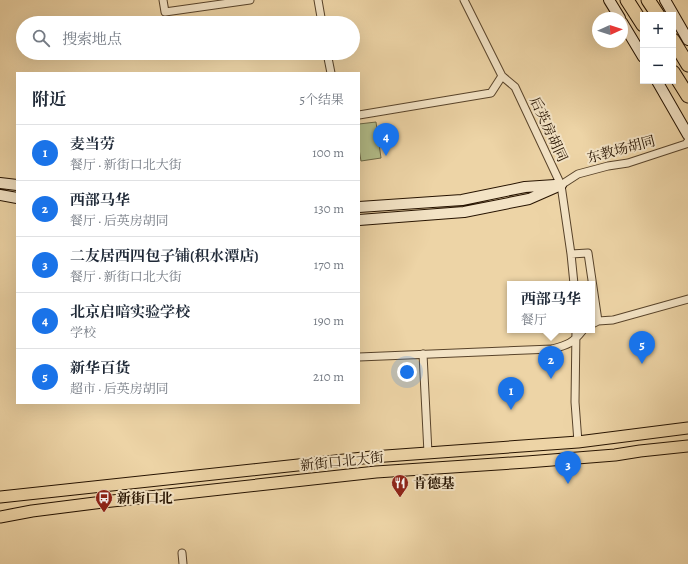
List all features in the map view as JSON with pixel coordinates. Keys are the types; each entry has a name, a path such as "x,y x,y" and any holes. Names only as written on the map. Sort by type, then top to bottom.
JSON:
{"highway":[{"path":"627,0 640,20"},
{"path":"648,0 656,12"},
{"path":"676,45 688,65"},
{"path":"676,77 688,96"}],"main road":[{"name":"新街口北大街","path":"0,497 372,457 578,442 688,428"},
{"name":"新街口北大街","path":"0,517 32,511 88,504 376,472 615,455 688,446"}],"street":[{"path":"163,0 165,12 250,0"},
{"path":"318,0 321,16"},
{"name":"后英房胡同","path":"464,0 502,76 515,87 561,185 574,281"},
{"path":"609,0 616,12"},
{"path":"664,0 688,40"},
{"path":"628,32 640,52"},
{"path":"329,60 331,72"},
{"path":"360,115 491,93 502,76"},
{"path":"659,84 688,135"},
{"name":"东教场胡同","path":"561,185 578,174 608,166 628,163 686,144 688,142"},
{"path":"0,183 16,185"},
{"path":"360,207 462,200 525,187 561,185"},
{"path":"360,220 464,212 529,199 561,185"},
{"path":"0,195 16,198"},
{"path":"571,254 588,253 591,281"},
{"path":"595,323 613,320 688,299"},
{"path":"576,333 575,402 578,442"},
{"path":"360,357 552,349 566,346 576,340 581,333"},
{"path":"423,354 428,453"},
{"path":"182,553 183,564"}],"green space":[{"path":"376,122 381,158 361,161 360,124"}],"place":[{"name":"北京启喑实验学校","path":"386,156"},
{"name":"新华百货","path":"642,364"},
{"name":"西部马华","path":"551,379"},
{"name":"麦当劳","path":"511,410"},
{"name":"二友居西四包子铺(积水潭店)","path":"568,484"},
{"name":"肯德基","path":"400,498"},
{"name":"新街口北","path":"104,513"}]}
